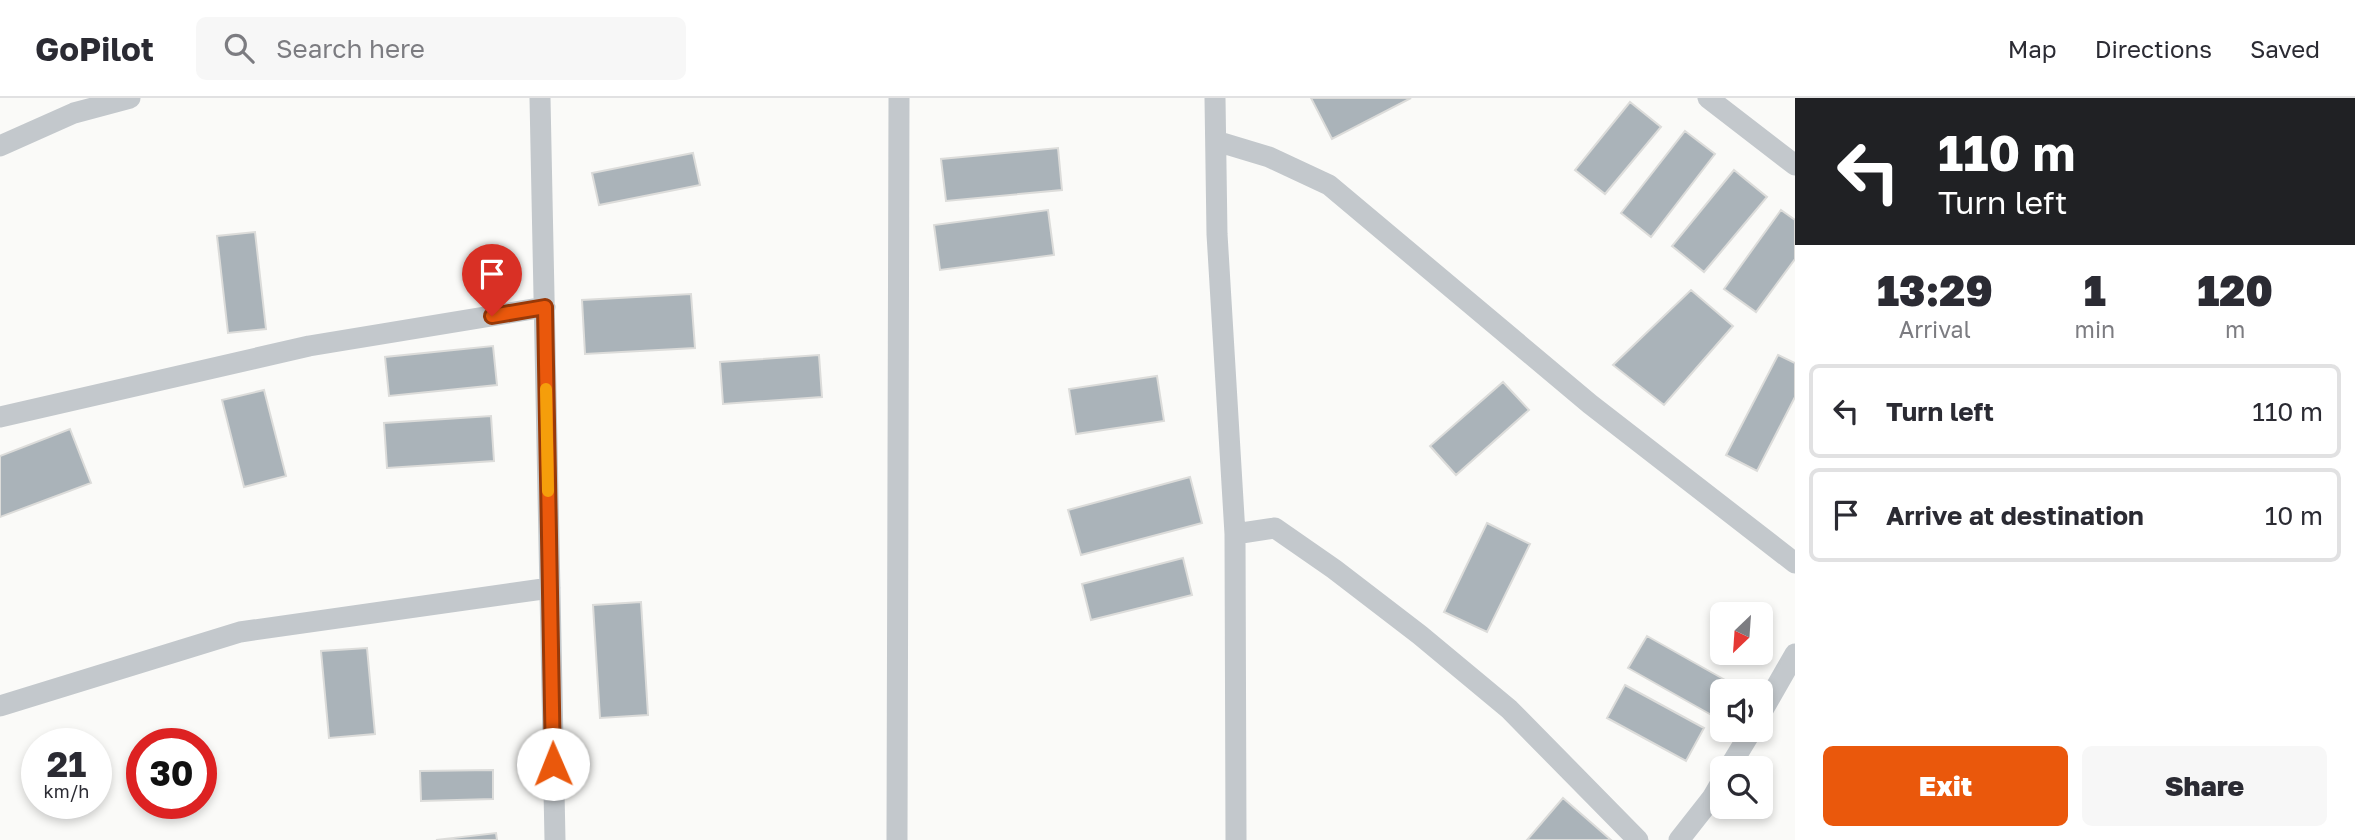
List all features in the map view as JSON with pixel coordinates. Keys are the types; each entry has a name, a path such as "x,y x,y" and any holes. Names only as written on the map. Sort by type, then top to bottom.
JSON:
{"street":[{"path":"540,98 555,840"},
{"path":"897,840 899,98"},
{"path":"1215,98 1217,234 1235,534 1236,840"},
{"path":"1707,98 1795,165"},
{"path":"0,146 74,113 121,99"},
{"path":"1216,141 1269,157 1329,185 1590,404 1795,563"},
{"path":"0,417 309,346 545,307"},
{"path":"1235,534 1275,528 1345,577 1509,709 1638,840"},
{"path":"0,706 240,632 550,588"},
{"path":"1773,692 1795,654"},
{"path":"1679,840 1710,801"}],"building":[{"path":"1311,98 1411,98 1332,139"},
{"path":"1630,102 1661,127 1605,194 1575,170"},
{"path":"1685,131 1715,154 1651,237 1621,213"},
{"path":"1058,148 1062,190 946,201 941,159"},
{"path":"693,153 700,185 599,205 592,173"},
{"path":"1734,170 1767,197 1704,272 1672,246"},
{"path":"1048,210 1054,255 940,270 934,225"},
{"path":"1781,210 1795,220 1795,259 1756,312 1724,289"},
{"path":"255,232 266,329 228,333 217,236"},
{"path":"1691,290 1733,326 1664,405 1613,365"},
{"path":"691,294 695,348 585,354 582,300"},
{"path":"493,346 497,385 389,396 385,357"},
{"path":"819,355 822,397 723,404 720,362"},
{"path":"1778,355 1795,363 1795,397 1757,471 1726,455"},
{"path":"1157,376 1164,421 1076,434 1069,389"},
{"path":"1503,382 1529,410 1456,475 1430,446"},
{"path":"264,390 286,476 244,487 222,400"},
{"path":"491,416 494,461 387,468 384,423"},
{"path":"70,429 91,483 0,517 0,456"},
{"path":"1190,477 1202,523 1081,555 1068,510"},
{"path":"1487,523 1530,544 1487,632 1444,612"},
{"path":"1183,558 1192,595 1091,620 1082,584"},
{"path":"641,602 648,715 600,718 593,605"},
{"path":"1647,636 1723,679 1710,679 1710,714 1628,668"},
{"path":"367,648 375,734 329,738 321,651"},
{"path":"1625,685 1704,728 1686,761 1607,718"},
{"path":"493,770 493,799 421,801 420,771"},
{"path":"1563,798 1611,840 1527,840"},
{"path":"496,833 497,840 436,840"}],"slow traffic":[{"path":"546,389 548,491"}],"route":[{"path":"492,316 545,307 553,764"}]}
